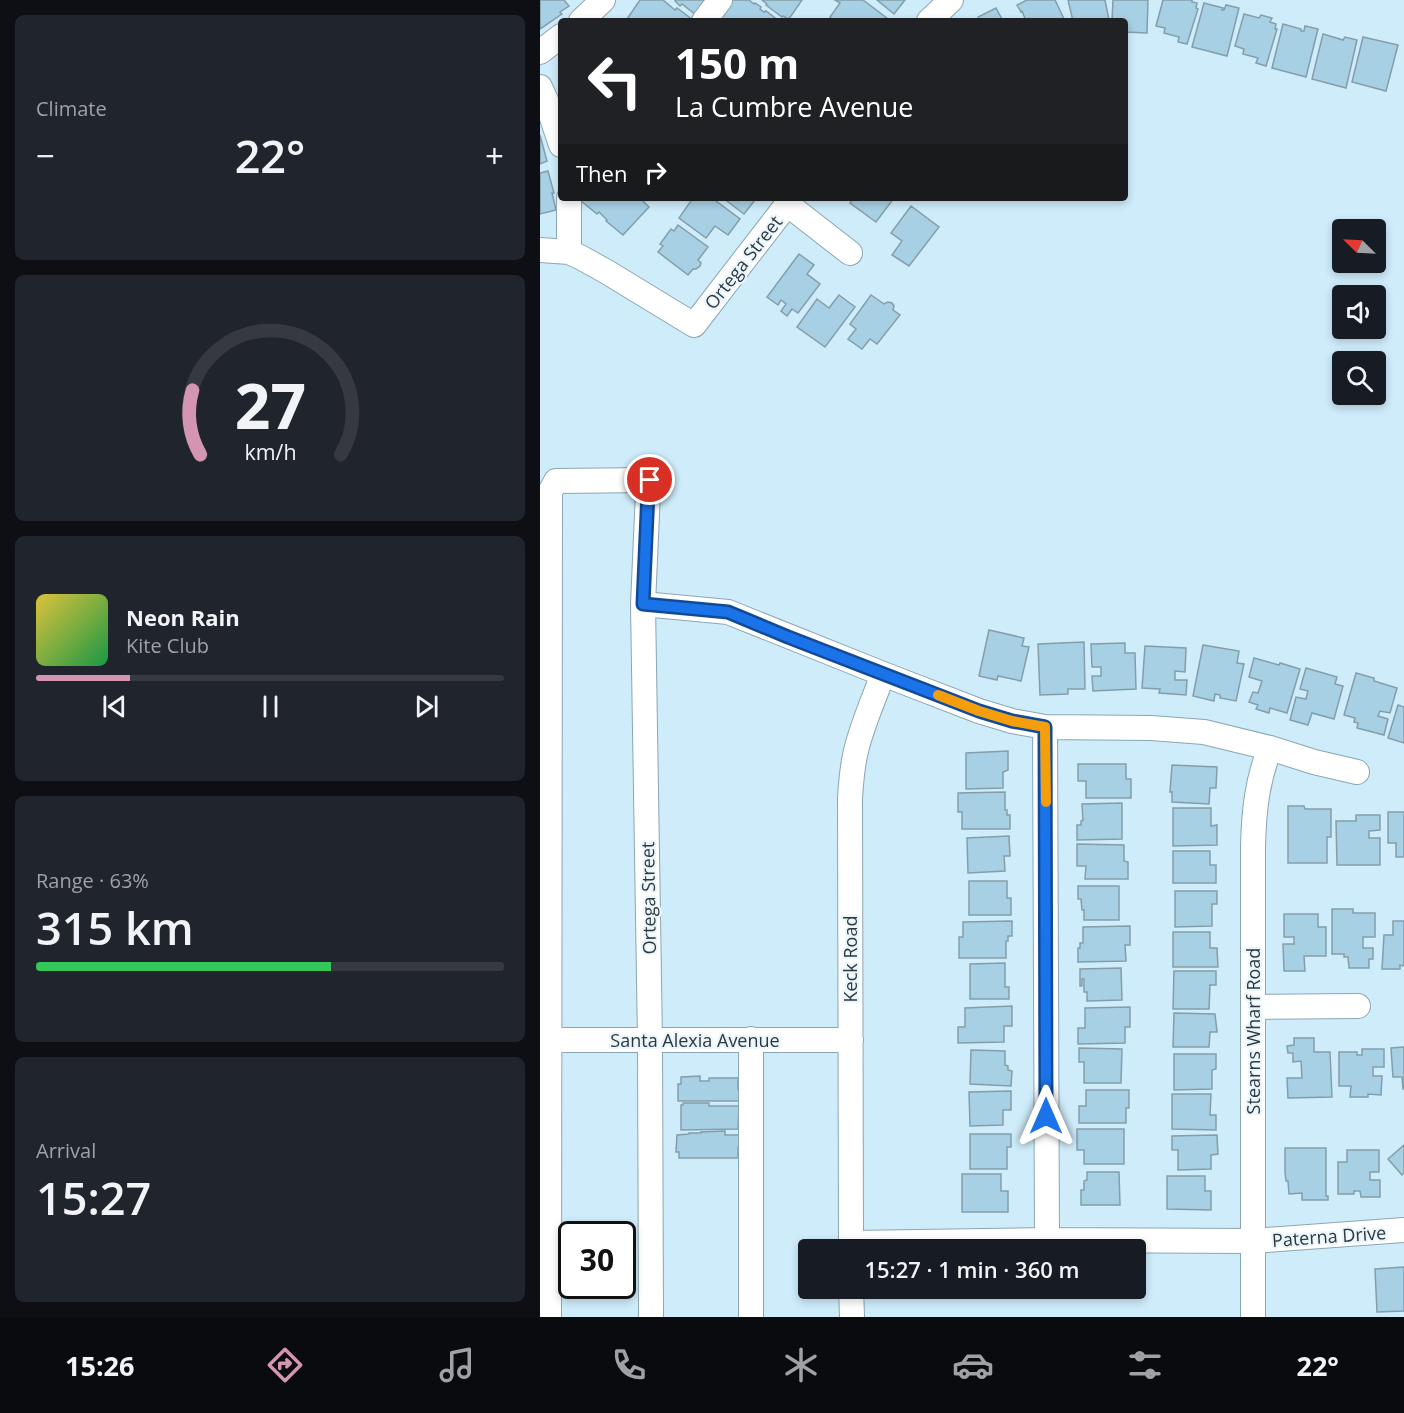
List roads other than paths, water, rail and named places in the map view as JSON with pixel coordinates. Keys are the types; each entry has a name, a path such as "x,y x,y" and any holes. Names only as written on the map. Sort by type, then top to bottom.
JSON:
{"street":[{"path":"584,18 603,0"},
{"path":"706,18 720,0"},
{"path":"932,18 951,0"},
{"path":"540,52 558,38"},
{"path":"540,87 558,136"},
{"path":"540,250 569,252 569,201"},
{"path":"789,201 850,253"},
{"name":"Ortega Street","path":"569,252 607,272 694,325 789,201"},
{"name":"Ortega Street","path":"544,1040 550,492 556,481 650,480 643,604 650,1041 651,1317"},
{"path":"643,604 728,612 979,711 1012,721 1045,727 1184,730 1220,735 1357,772"},
{"name":"Keck Road","path":"851,1239 850,798 856,751 883,674"},
{"path":"1045,727 1047,1239"},
{"name":"Stearns Wharf Road","path":"1253,1317 1254,814 1260,778 1270,748"},
{"path":"1253,1006 1358,1006"},
{"path":"544,1040 549,1317"},
{"name":"Santa Alexia Avenue","path":"544,1040 851,1040"},
{"path":"751,1040 751,1317"},
{"name":"Paterna Drive","path":"1146,1240 1253,1241 1404,1230"},
{"path":"851,1299 852,1317"}]}
